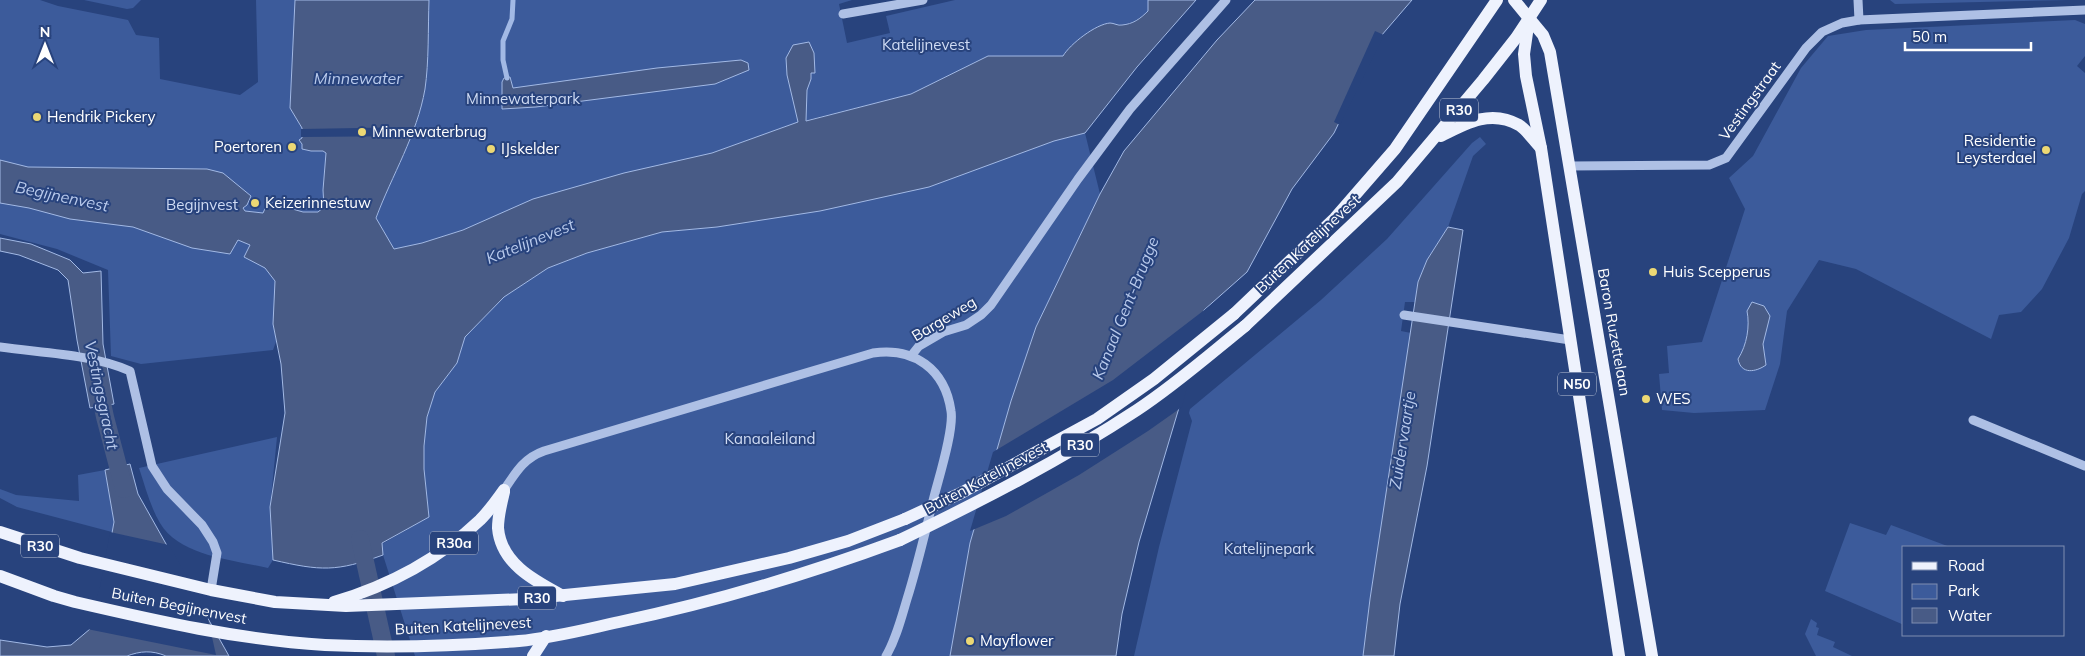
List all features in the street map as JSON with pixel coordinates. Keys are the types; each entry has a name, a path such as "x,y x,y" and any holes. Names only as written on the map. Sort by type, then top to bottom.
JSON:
{"main road":[{"name":"Buiten Katelijnevest","path":"345,602 399,604 563,596 675,584 789,558 848,541 905,519 977,484 1097,419 1154,380 1234,314 1335,218 1395,149 1497,0"},
{"name":"Baron Ruzettelaan","path":"1514,0 1543,35 1550,52 1652,656"},
{"name":"R30","path":"1530,19 1541,0"},
{"name":"Buiten Katelijnevest","path":"357,646 412,646 521,641 679,610 792,578 900,540 978,502 1059,458 1130,415 1174,383 1245,326 1397,182 1484,80 1530,19"},
{"name":"N50","path":"1530,19 1524,54 1526,76 1541,148 1619,656"},
{"name":"R30","path":"1434,140 1467,122 1490,117 1520,126 1541,148"},
{"name":"R30a","path":"324,605 345,602 391,582 446,549 481,519 504,490"},
{"name":"R30a","path":"504,490 498,529 508,557 517,568 563,596"},
{"name":"Buiten Begijnenvest","path":"0,532 80,558 206,589 275,602 324,605"},
{"name":"Buiten Begijnenvest","path":"0,576 75,602 211,631 271,640 357,646"},
{"path":"533,656 546,636"},
{"path":"412,646 429,656"}],"street":[{"path":"843,14 923,0"},
{"name":"Bargeweg","path":"886,656 898,630 914,575 944,458 952,414 946,389 941,381 924,363 912,356 919,346 943,332 966,325 981,315 991,305 1078,179 1130,109 1226,0"},
{"path":"1858,0 1859,20"},
{"name":"Vestingstraat","path":"1570,166 1709,165 1726,158 1806,48 1822,32 1842,23 1859,20 2085,10"},
{"path":"1404,315 1570,340"},
{"path":"0,347 73,357 117,365 130,370 152,466 167,489 202,525 214,542 217,552 215,567 206,589"},
{"name":"R30a","path":"504,490 520,466 532,456 544,451 873,353 888,351 912,356"},
{"path":"1973,420 2085,466"}],"green space":[{"name":"Begijnvest","path":"0,0 40,0 58,6 128,20 136,35 159,38 160,79 240,95 258,82 256,0 295,0 290,108 302,128 302,146 311,151 323,151 326,153 323,190 324,207 273,350 141,364 111,356 108,270 57,249 0,234"},
{"path":"84,0 141,0 133,8 127,9"},
{"name":"Minnewaterpark","path":"429,0 852,0 839,4 847,43 890,33 886,16 955,0 1148,0 1148,11 1131,23 1122,25 1111,23 1063,56 988,56 911,94 792,124 712,153 658,167 422,243 394,249 376,219 410,139 421,106 427,68"},
{"path":"1890,0 2068,0 1895,4"},
{"path":"2075,20 2085,24 2085,56 2077,66 2085,73 2085,191 2082,194 2069,238 2042,289 2021,312 1999,315 1991,339 1856,269 1819,260 1787,311 1780,364 1765,410 1694,413 1662,410 1659,374 1669,373 1667,346 1702,342 1745,209 1729,178 1753,156 1801,68 1828,36 1866,30"},
{"name":"Kanaaleiland","path":"1085,133 1100,194 1036,327 1011,401 970,543 950,656 415,656 383,555 382,544 429,517 424,469 424,446 427,417 435,392 457,363 465,337 504,297 548,268 587,253 662,232 717,227 1007,158 1054,141"},
{"name":"Katelijnepark","path":"1480,137 1486,144 1473,156 1448,227 1427,260 1418,282 1415,302 1405,302 1401,331 1411,333 1363,656 1134,656 1159,547 1192,421 1189,413 1190,409 1321,300 1387,239 1472,143"},
{"path":"277,437 270,507 273,560 268,568 224,559 194,550 180,543 160,523 153,510 139,468"},
{"path":"105,470 114,522 112,532 17,507 0,498 0,489 16,495 79,501 78,475"},
{"path":"1850,523 1886,535 1891,525 1947,546 1902,546 1902,624 1825,591"},
{"path":"1811,619 1817,623 1816,627 1819,628 1817,635 1835,642 1833,647 1852,656 1816,656 1805,634"}],"water":[{"path":"295,0 429,0 427,68 421,106 410,139 376,218 394,249 422,243 463,230 533,199 624,173 712,153 798,122 787,75 786,58 793,45 809,42 814,53 815,73 811,73 807,90 806,121 911,94 988,56 1063,56 1077,41 1104,24 1126,24 1139,19 1148,11 1148,0 1196,0 1137,67 1085,133 1054,141 929,187 820,211 717,227 662,232 587,253 548,268 504,297 465,337 457,363 435,392 427,417 424,446 424,469 429,517 382,543 383,555 340,567 317,568 273,560 270,507 285,413 281,364 273,324 275,281 265,268 244,257 250,245 238,240 230,254 192,248 133,227 70,219 29,208 0,203 0,160 28,167 207,169 223,173 251,196 247,205 243,208 245,211 263,213 268,202 303,212 318,212 324,207 323,190 326,153 302,149 302,144 299,140 302,138 302,128 290,108"},
{"name":"Kanaal Gent-Brugge","path":"1255,0 1412,0 1381,36 1334,133 1292,189 1247,272 1204,310 1184,391 1139,542 1122,614 1116,656 950,656 970,543 1011,401 1036,327 1100,194 1124,151 1217,40"},
{"path":"741,60 748,63 749,70 715,84 536,107 502,109 502,82 504,78 510,77 513,88 657,68"},
{"name":"Zuidervaartje","path":"1448,227 1463,230 1427,466 1400,604 1394,656 1363,656 1418,282 1427,260"},
{"path":"0,238 31,244 70,260 83,273 101,271 103,344 114,404 90,408 68,280 58,270 19,255 0,251"},
{"path":"1752,302 1764,306 1770,316 1763,344 1766,365 1749,371 1742,368 1738,359 1746,342 1748,329 1747,311"},
{"path":"130,464 138,494 229,656 166,656 146,652 127,656 0,656 0,640 47,647 71,645 90,629 102,588 114,522 105,470"}],"pier":[{"path":"1375,31 1384,35 1340,125 1334,122"},
{"name":"Minnewaterbrug","path":"417,127 415,136 301,137 301,129"},
{"path":"1220,298 1206,311 1182,407 1079,475 1006,516 970,531 993,452 1113,380"},
{"path":"110,532 169,545 206,610 216,655 87,629 100,587"}],"waterway":[{"path":"507,78 503,60 503,41 512,19 513,0"},
{"name":"Vestingsgracht","path":"98,383 124,489"},
{"path":"360,539 386,656"}],"place":[{"name":"Hendrik Pickery","path":"37,117"},
{"name":"Minnewaterbrug","path":"362,132"},
{"name":"Poertoren","path":"292,147"},
{"name":"IJskelder","path":"491,149"},
{"name":"Residentie Leysterdael","path":"2046,150"},
{"name":"Keizerinnestuw","path":"255,203"},
{"name":"Huis Scepperus","path":"1653,272"},
{"name":"WES","path":"1646,399"},
{"name":"Mayflower","path":"970,641"}],"park label":[{"name":"Katelijnevest","path":"926,45"}],"water label":[{"name":"Minnewater","path":"358,78"},
{"name":"Begijnenvest","path":"62,196"},
{"name":"Katelijnevest","path":"530,241"}]}
